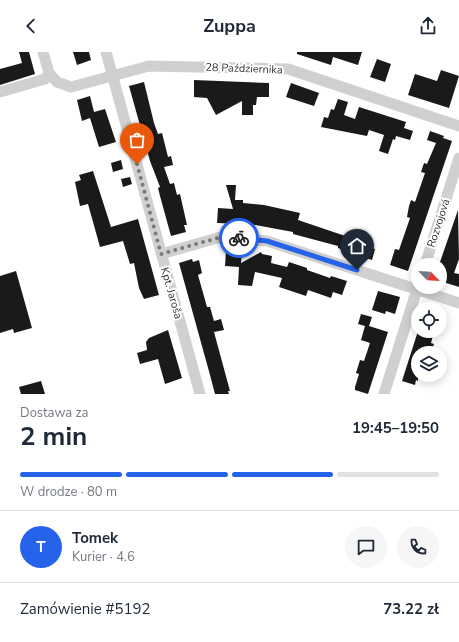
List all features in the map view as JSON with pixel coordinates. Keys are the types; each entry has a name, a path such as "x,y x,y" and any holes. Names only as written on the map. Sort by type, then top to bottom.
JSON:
{"street":[{"path":"0,92 45,79 49,73 43,52"},
{"name":"Kpt. Jaroša","path":"106,52 200,394"},
{"name":"28 Października","path":"49,73 57,82 70,87 149,66 288,69 459,126"},
{"name":"Rozvojová","path":"427,258 459,158"},
{"path":"161,254 221,237 267,241 411,286"},
{"path":"384,394 416,294"},
{"path":"434,294 459,303"}],"building":[{"path":"19,52 29,52 35,74 0,85 0,69 22,63"},
{"path":"73,52 89,52 91,60 77,65"},
{"path":"297,52 362,52 358,65 333,57 331,65 297,54"},
{"path":"377,59 391,64 385,82 370,77"},
{"path":"441,70 459,76 449,108 408,95 415,74 437,81"},
{"path":"194,80 269,83 269,97 257,97 256,105 253,105 253,115 242,115 242,101 216,115 207,98 194,97"},
{"path":"144,82 158,134 162,133 168,157 171,156 173,165 164,167 170,184 174,183 177,195 180,194 187,225 184,225 186,232 171,236 158,188 160,187 150,161 129,86"},
{"path":"291,83 319,93 314,106 286,97"},
{"path":"90,96 94,112 105,109 116,142 99,147 90,118 82,121 77,100"},
{"path":"338,99 348,102 344,115 355,119 359,107 406,122 404,128 413,131 410,140 396,136 395,140 393,139 388,154 379,151 384,135 369,130 367,136 321,127 324,117 328,118 331,109 334,110"},
{"path":"430,131 444,136 443,138 452,141 412,258 411,258 408,271 390,265 395,249 399,250 410,218 407,217 411,200 415,202 425,173 421,172 424,163 427,164 436,143 427,140"},
{"path":"121,160 123,169 113,172 111,163"},
{"path":"93,171 111,227 138,219 159,295 144,299 139,288 134,263 130,264 123,241 100,247 88,204 80,206 75,182 81,180 79,175"},
{"path":"130,177 132,184 123,187 121,179"},
{"path":"226,185 236,185 235,200 243,200 243,203 264,205 300,213 298,220 369,244 368,247 375,249 372,260 338,248 338,246 293,234 293,232 244,223 217,223 218,208 233,209"},
{"path":"458,210 459,259 454,273 459,274 459,287 447,283 447,258 441,258"},
{"path":"226,251 242,252 241,263 261,252 262,254 272,256 271,263 287,267 289,262 330,278 331,276 347,281 342,295 333,292 331,298 308,290 306,296 279,287 282,278 255,272 252,286 238,285 239,267 225,266"},
{"path":"192,259 193,262 199,260 202,273 198,275 207,307 210,307 214,321 221,319 224,330 214,332 230,391 228,391 229,394 215,394 179,263"},
{"path":"16,271 32,328 14,333 13,329 0,333 0,276"},
{"path":"378,291 400,297 395,314 386,311 385,314 372,310"},
{"path":"361,314 372,317 369,326 388,332 368,394 355,390 359,374 356,373 360,360 364,361 370,343 361,340 365,326 358,324"},
{"path":"168,330 182,378 165,384 158,359 140,364 137,353 147,350 146,342 149,338"},
{"path":"416,338 432,338 431,343 434,344 433,346 413,346"},
{"path":"411,353 411,382 416,382 415,385 402,381"},
{"path":"41,381 45,394 21,394 19,387"}],"way so far":[{"path":"137,164 161,254 221,237 239,238"}],"route":[{"path":"239,238 267,241 357,270"}]}
